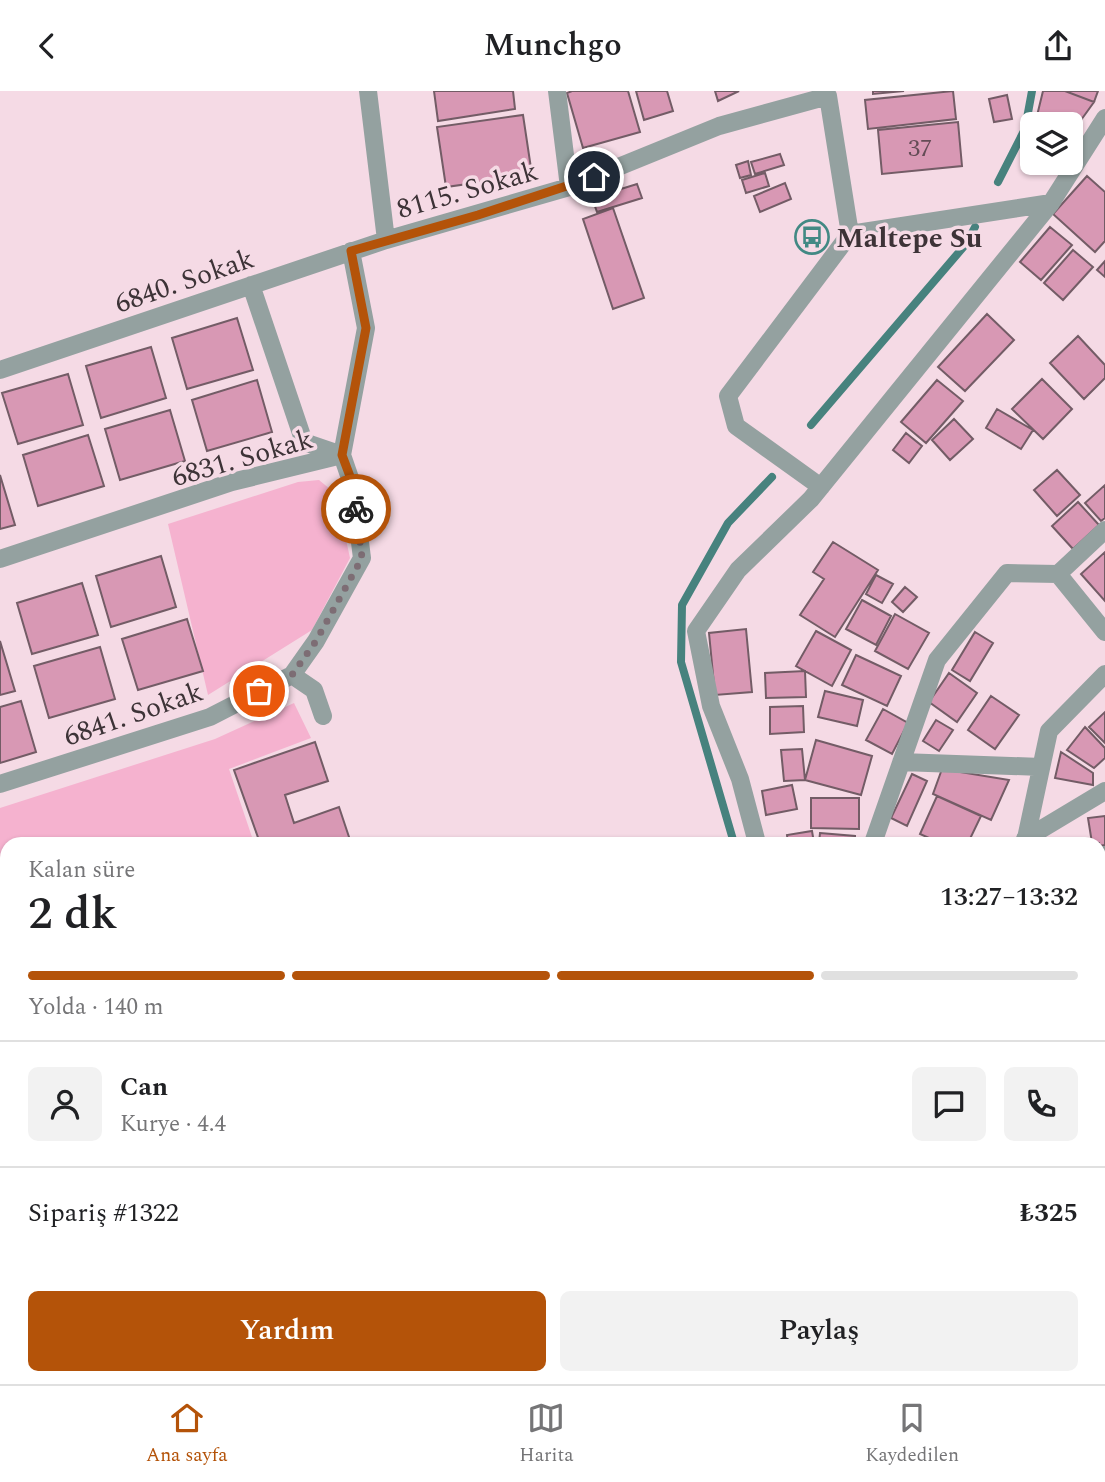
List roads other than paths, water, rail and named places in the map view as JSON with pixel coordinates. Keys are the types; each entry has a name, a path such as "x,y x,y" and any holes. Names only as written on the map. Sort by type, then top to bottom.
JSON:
{"street":[{"path":"368,91 386,240"},
{"path":"557,91 569,187"},
{"name":"8115. Sokak","path":"386,240 569,187 719,126 827,94 849,234"},
{"path":"755,837 740,779 710,706 696,631 738,570 821,487 1051,204 1105,118"},
{"path":"821,487 736,426 728,396 849,234 1051,204"},
{"name":"6840. Sokak","path":"0,370 386,240"},
{"name":"6831. Sokak","path":"0,559 232,482 342,455 366,328 351,251"},
{"path":"251,285 304,442 342,455"},
{"name":"6841. Sokak","path":"0,784 210,717 292,675 316,641 362,558 354,487 342,455"},
{"path":"875,837 937,660 1007,573 1058,574 1105,530"},
{"path":"1058,574 1105,632"},
{"path":"1031,837 1049,731 1105,674"},
{"path":"292,675 314,690 323,716"},
{"path":"901,762 1041,767"},
{"path":"1037,837 1105,791"}],"waterway":[{"path":"998,182 1025,129 1032,91"},
{"path":"811,425 966,244 975,227"},
{"path":"732,837 681,662 682,605 728,523 772,477"}],"place":[{"name":"Maltepe Su","path":"812,237"}]}
